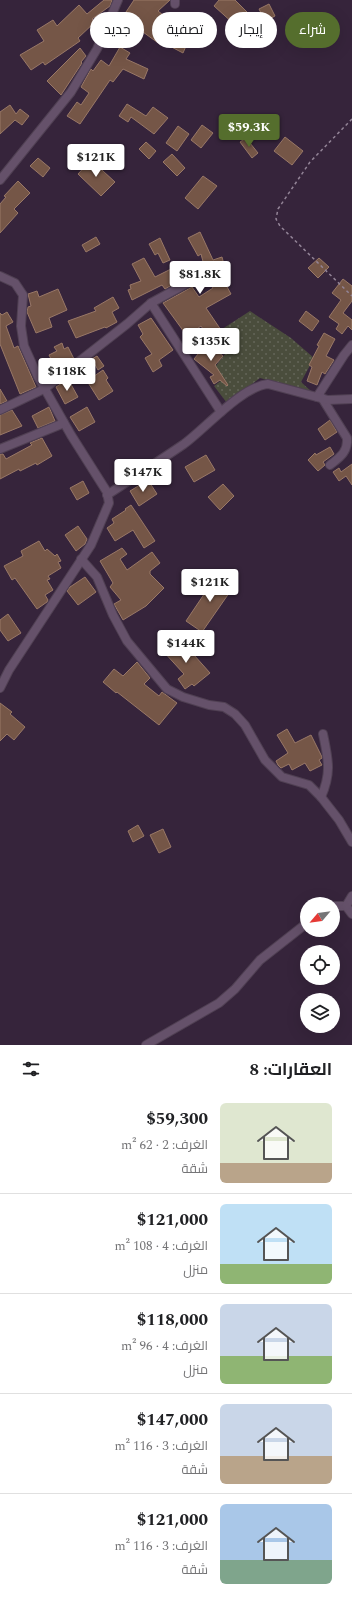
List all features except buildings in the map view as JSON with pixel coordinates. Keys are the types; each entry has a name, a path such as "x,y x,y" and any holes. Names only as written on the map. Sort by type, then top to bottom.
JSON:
{"street":[{"path":"0,180 71,92 97,49 118,0"},
{"path":"0,276 15,283 23,295 21,326 24,346 44,389 107,494 109,504 91,545 9,670 0,688"},
{"path":"0,410 44,389 127,324 151,303 195,279"},
{"path":"151,303 221,412"},
{"path":"320,398 344,355 352,345"},
{"path":"107,494 186,442 221,412 259,385 268,384 328,400 352,399"},
{"path":"320,398 347,438 344,454 330,465"},
{"path":"0,449 64,423"},
{"path":"81,559 97,577 113,615 127,641 167,689 183,697 209,705 224,706 235,714 245,725 265,760 282,777 309,785 321,797 339,820 352,842"},
{"path":"321,797 327,783 329,766 323,734"},
{"path":"346,906 352,896"},
{"path":"340,906 346,906"},
{"path":"346,906 352,914"},
{"path":"146,1045 219,1003 235,989 260,960 300,929"}],"path":[{"path":"352,119 310,162 278,209 276,219 280,226 352,296"}],"green space":[{"path":"250,311 291,338 314,358 301,382 313,393 260,378 227,403 214,386 223,379 215,367 228,350 216,333"}]}
